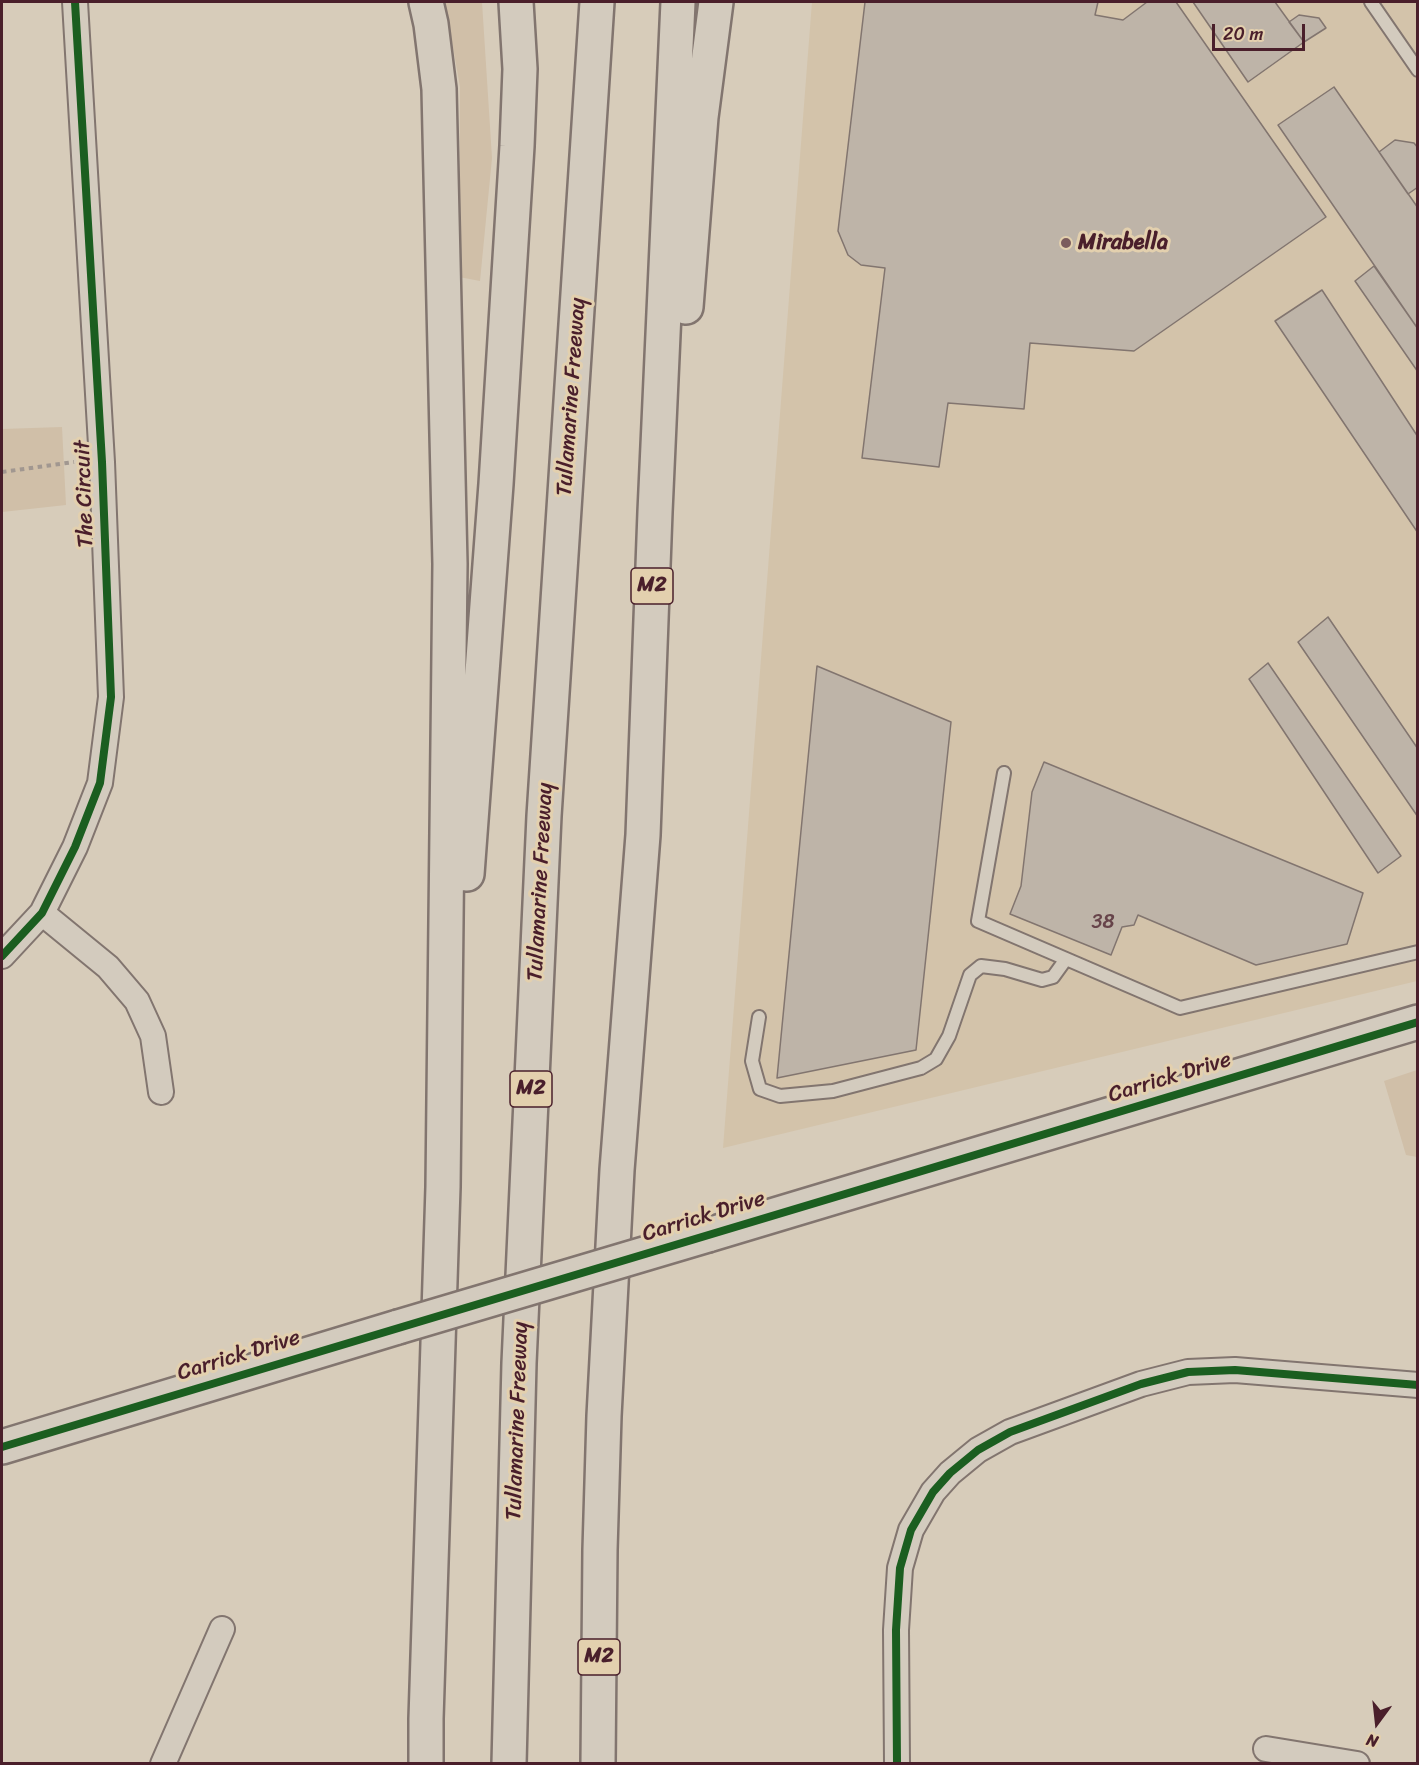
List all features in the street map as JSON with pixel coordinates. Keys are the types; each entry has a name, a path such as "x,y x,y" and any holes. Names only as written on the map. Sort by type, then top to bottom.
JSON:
{"main road":[{"path":"426,2 439,88 450,564 443,1187 426,1764"},
{"path":"443,1187 496,483 520,69 516,2"},
{"name":"Tullamarine Freeway","path":"509,1764 519,1363 544,816 597,2"},
{"name":"M2","path":"598,1764 604,1416 617,1170 643,835 678,2"},
{"path":"643,835 700,128 716,2"},
{"name":"Carrick Drive","path":"2,1447 1418,1022"}],"street":[{"name":"The Circuit","path":"2,956 42,913 75,847 100,783 111,697 102,462 75,2"},
{"path":"42,913 108,967 137,1001 153,1036 161,1092"},
{"path":"897,1764 896,1630 900,1568 911,1530 933,1492 950,1473 978,1450 1010,1432 1141,1384 1188,1372 1235,1370 1418,1385"},
{"path":"163,1764 222,1629"},
{"path":"1266,1749 1357,1764"}],"lane":[{"path":"1371,2 1418,70"},
{"path":"1004,773 978,921 1180,1008 1418,952"},
{"path":"759,1017 752,1061 760,1089 780,1096 833,1091 921,1068 936,1059 949,1036 970,975 981,966 1005,969 1042,980 1053,977 1066,959"}],"path":[{"path":"2,472 70,462 102,462"}],"shaded area":[{"path":"445,2 482,2 492,158 480,281 459,277 460,87"},
{"path":"812,2 1417,2 1417,981 723,1148"},
{"path":"62,427 66,505 2,512 2,429"},
{"path":"1418,1070 1417,1157 1406,1155 1384,1081"}],"building":[{"name":"Mirabella","path":"865,2 1098,2 1095,15 1123,20 1147,2 1176,2 1326,217 1134,351 1030,343 1024,409 948,403 939,467 862,458 885,268 861,265 848,255 838,231"},
{"path":"1193,2 1275,2 1304,42 1248,82"},
{"path":"1299,15 1319,18 1326,28 1304,42 1289,22"},
{"path":"1334,87 1418,208 1418,329 1278,125"},
{"path":"1395,140 1414,143 1418,148 1418,187 1408,194 1379,152"},
{"path":"1374,266 1418,329 1418,372 1355,281"},
{"path":"1322,290 1418,437 1418,533 1275,321"},
{"path":"1328,617 1418,749 1418,817 1298,642"},
{"path":"1268,663 1401,856 1378,873 1249,679"},
{"path":"817,666 951,722 916,1050 777,1078"},
{"path":"1044,762 1363,893 1347,944 1256,965 1138,915 1134,925 1122,927 1111,955 1010,914 1021,886 1032,792"}],"cycle path":[{"path":"2,956 42,913 75,847 100,783 111,697 102,462 75,2"},
{"path":"2,1447 1418,1022"},
{"path":"897,1764 896,1630 900,1568 911,1530 933,1492 950,1473 978,1450 1010,1432 1141,1384 1188,1372 1235,1370 1418,1385"}],"place":[{"name":"Mirabella","path":"1066,243"}]}
